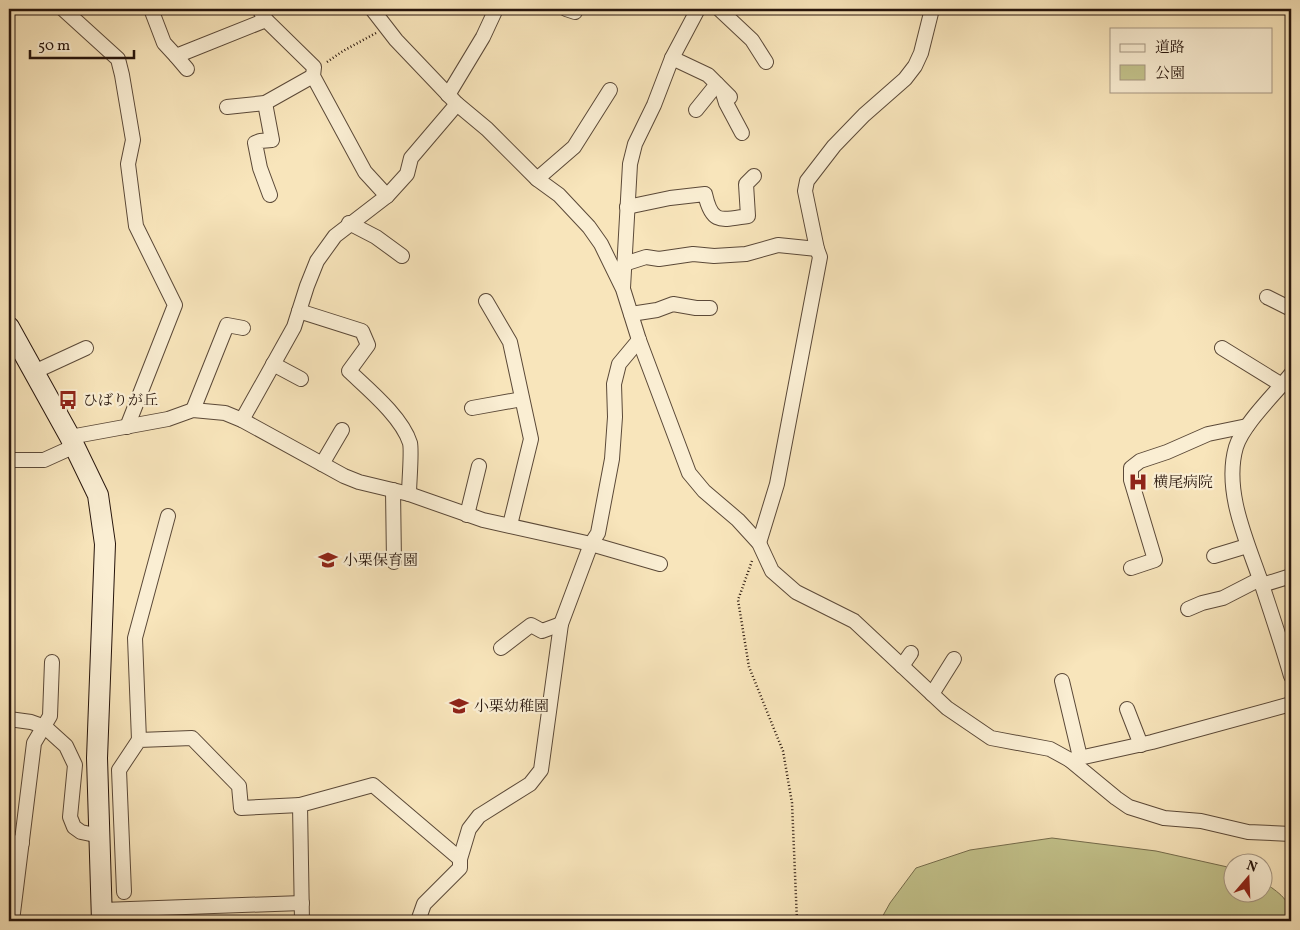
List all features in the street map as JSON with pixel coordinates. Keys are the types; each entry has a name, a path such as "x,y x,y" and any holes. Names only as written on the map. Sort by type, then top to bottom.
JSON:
{"street":[{"path":"63,9 118,59 132,140 128,164 136,226 175,305 127,427"},
{"path":"151,9 164,43 188,69"},
{"path":"372,9 452,99 487,128 537,179 589,226 601,244 623,289 639,340 689,473 704,491 738,520 759,543 772,571 796,592 854,621 946,708 992,738 1050,749 1075,758 1116,798 1129,807 1164,818 1200,821 1248,832 1291,834"},
{"path":"242,420 294,327 317,261 335,236 349,223 387,196 407,174 411,158 452,99 496,9"},
{"path":"623,289 630,164 635,144 654,105 672,58 698,9"},
{"path":"719,9 752,40 766,62"},
{"path":"759,543 777,484 820,257 805,191 807,181 834,146 864,115 905,79 915,66 921,52 932,9"},
{"path":"176,56 262,14 313,72 365,172 387,196"},
{"path":"672,58 708,75 723,90 726,103 742,133"},
{"path":"227,107 265,103 313,72"},
{"path":"537,179 574,148 610,90"},
{"path":"696,110 723,90"},
{"path":"265,103 272,140 260,141 255,144 260,168 270,195"},
{"path":"627,207 670,198 705,194 708,208 714,217 721,220 748,216 746,184 754,176"},
{"path":"349,223 376,237 402,256"},
{"path":"624,264 646,257 659,259 693,254 714,256 746,254 778,245 817,249"},
{"path":"1267,297 1291,309"},
{"path":"486,301 510,342 531,439 510,525"},
{"path":"631,314 657,310 673,304 696,308 710,308"},
{"path":"299,311 362,332 368,345 349,371 384,404 410,443 409,494"},
{"path":"193,410 227,325 243,328"},
{"path":"9,327 72,441 98,495 106,544 98,758 102,915 302,903"},
{"path":"418,921 424,904 460,868 460,859 468,829 479,816 530,784 541,770 561,624 591,544 598,533 612,459 615,418 614,384 619,364 639,340"},
{"path":"34,372 86,348"},
{"path":"1222,348 1288,379 1247,426 1236,447 1233,472 1235,498 1247,546 1287,651 1291,676"},
{"path":"273,364 301,379"},
{"path":"472,408 522,399"},
{"path":"9,462 13,460 44,460 72,441 168,419 193,410 225,413 242,420 358,482 409,494 483,520 591,544 660,564"},
{"path":"1131,568 1155,560 1131,480 1131,468 1140,461 1168,452 1208,434 1247,426"},
{"path":"322,464 342,430"},
{"path":"467,514 479,466"},
{"path":"393,490 394,562"},
{"path":"124,892 119,770 139,740 135,638 168,516"},
{"path":"1214,556 1247,546"},
{"path":"1188,609 1261,582 1291,576"},
{"path":"502,648 531,625 542,631 561,624"},
{"path":"902,666 911,653"},
{"path":"932,694 954,659"},
{"path":"12,921 15,842 34,743 50,716 52,662"},
{"path":"1062,681 1075,758"},
{"path":"1075,758 1141,744 1291,704"},
{"path":"1127,709 1141,744"},
{"path":"9,720 31,722 45,727 66,746 75,764 70,817 74,827 81,832 100,836"},
{"path":"139,740 192,738 239,786 241,808 300,804 373,785 460,859"},
{"path":"300,804 302,921"}],"path":[{"path":"313,72 343,51 386,27"},
{"path":"759,543 738,600 749,667 783,751 792,803 797,921"}],"green space":[{"path":"1052,838 1156,851 1222,866 1222,902 1272,902 1272,888 1283,897 1289,907 1291,921 880,921 890,903 916,868 970,850"}],"place":[{"name":"ひばりが丘","path":"68,400"},
{"name":"横尾病院","path":"1138,482"},
{"name":"小栗保育園","path":"328,560"},
{"name":"小栗幼稚園","path":"459,706"}]}
